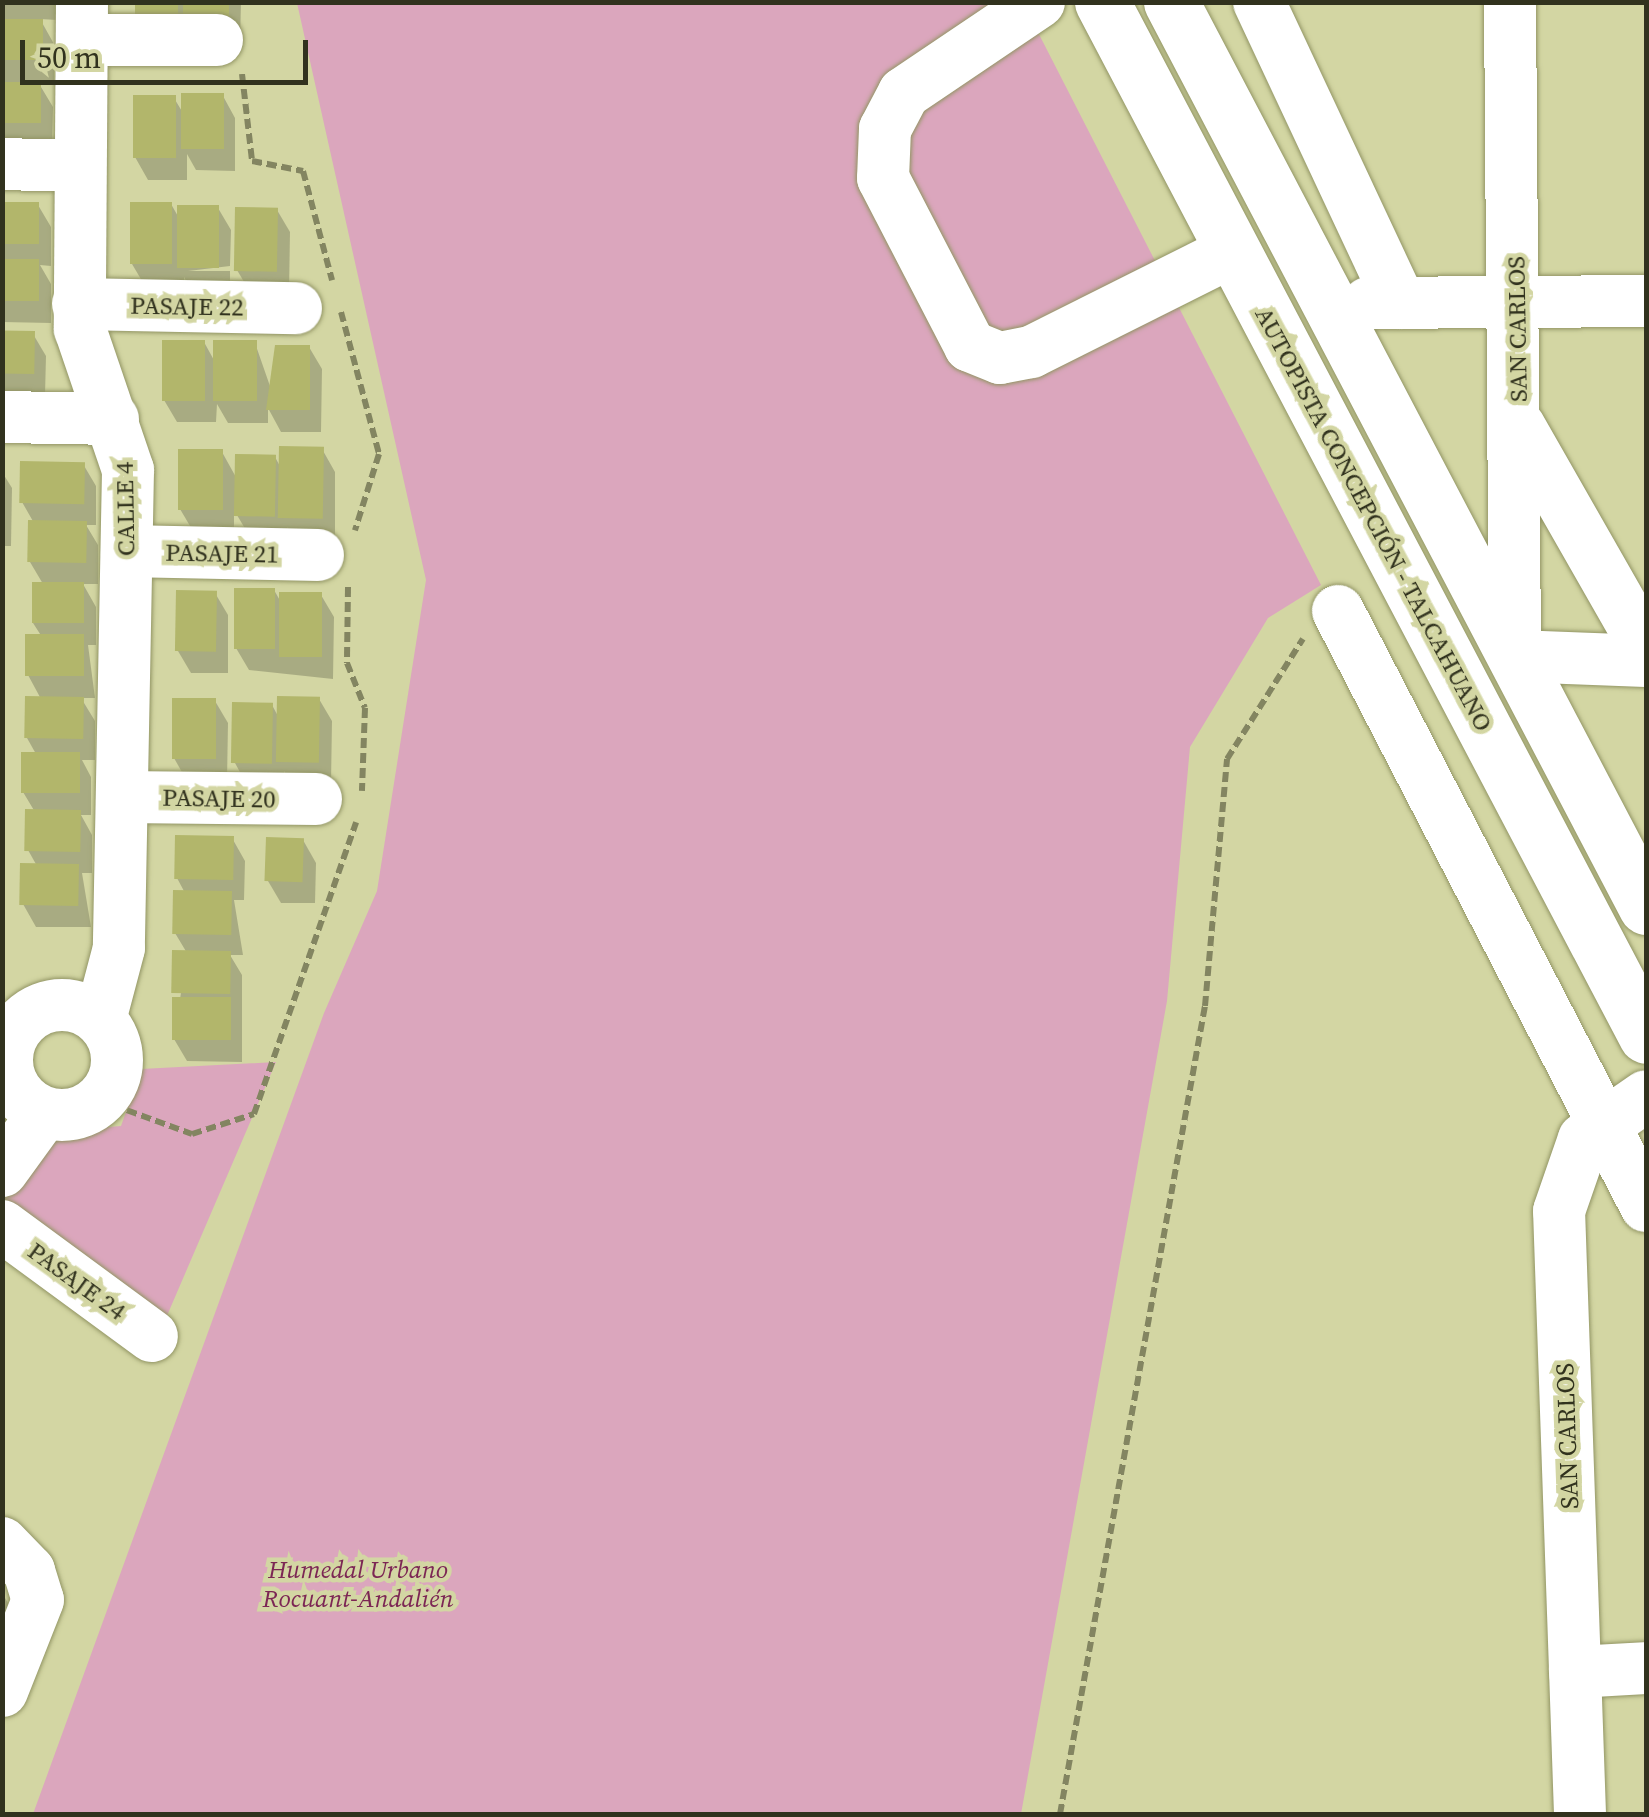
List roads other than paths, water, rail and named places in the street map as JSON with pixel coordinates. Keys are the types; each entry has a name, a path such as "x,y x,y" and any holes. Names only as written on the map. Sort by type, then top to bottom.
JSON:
{"main road":[{"name":"AUTOPISTA CONCEPCIÓN - TALCAHUANO","path":"1102,2 1646,1036"},
{"path":"1171,2 1646,907"}],"street":[{"path":"1039,2 904,94 885,129 883,178 970,346 1000,358 1031,352 1233,251"},
{"path":"1259,2 1400,303"},
{"name":"SAN CARLOS","path":"1510,2 1518,424 1515,656"},
{"path":"82,21 229,49"},
{"name":"CALLE 4","path":"82,21 78,304 84,353 114,419 128,470 117,969 100,1020"},
{"path":"2,164 80,166"},
{"path":"1329,304 1646,301"},
{"name":"PASAJE 22","path":"78,304 296,308"},
{"path":"2,417 114,419"},
{"path":"1518,424 1646,649"},
{"name":"PASAJE 21","path":"127,550 339,556"},
{"path":"1338,611 1625,1108 1646,1206"},
{"path":"1515,656 1646,661"},
{"name":"PASAJE 20","path":"122,796 345,804"},
{"path":"56,1005 100,1020 117,1054 99,1100 79,1112 44,1112 20,1097 7,1070 10,1024 56,1005"},
{"name":"SAN CARLOS","path":"1580,1814 1559,1211 1570,1161 1625,1108"},
{"path":"2,1172 44,1112"},
{"name":"PASAJE 24","path":"2,1226 152,1336"},
{"path":"2,1543 35,1585 33,1631 2,1691"},
{"path":"1575,1672 1646,1668"}],"park label":[{"name":"Humedal Urbano Rocuant-Andalién","path":"358,1584"}]}
